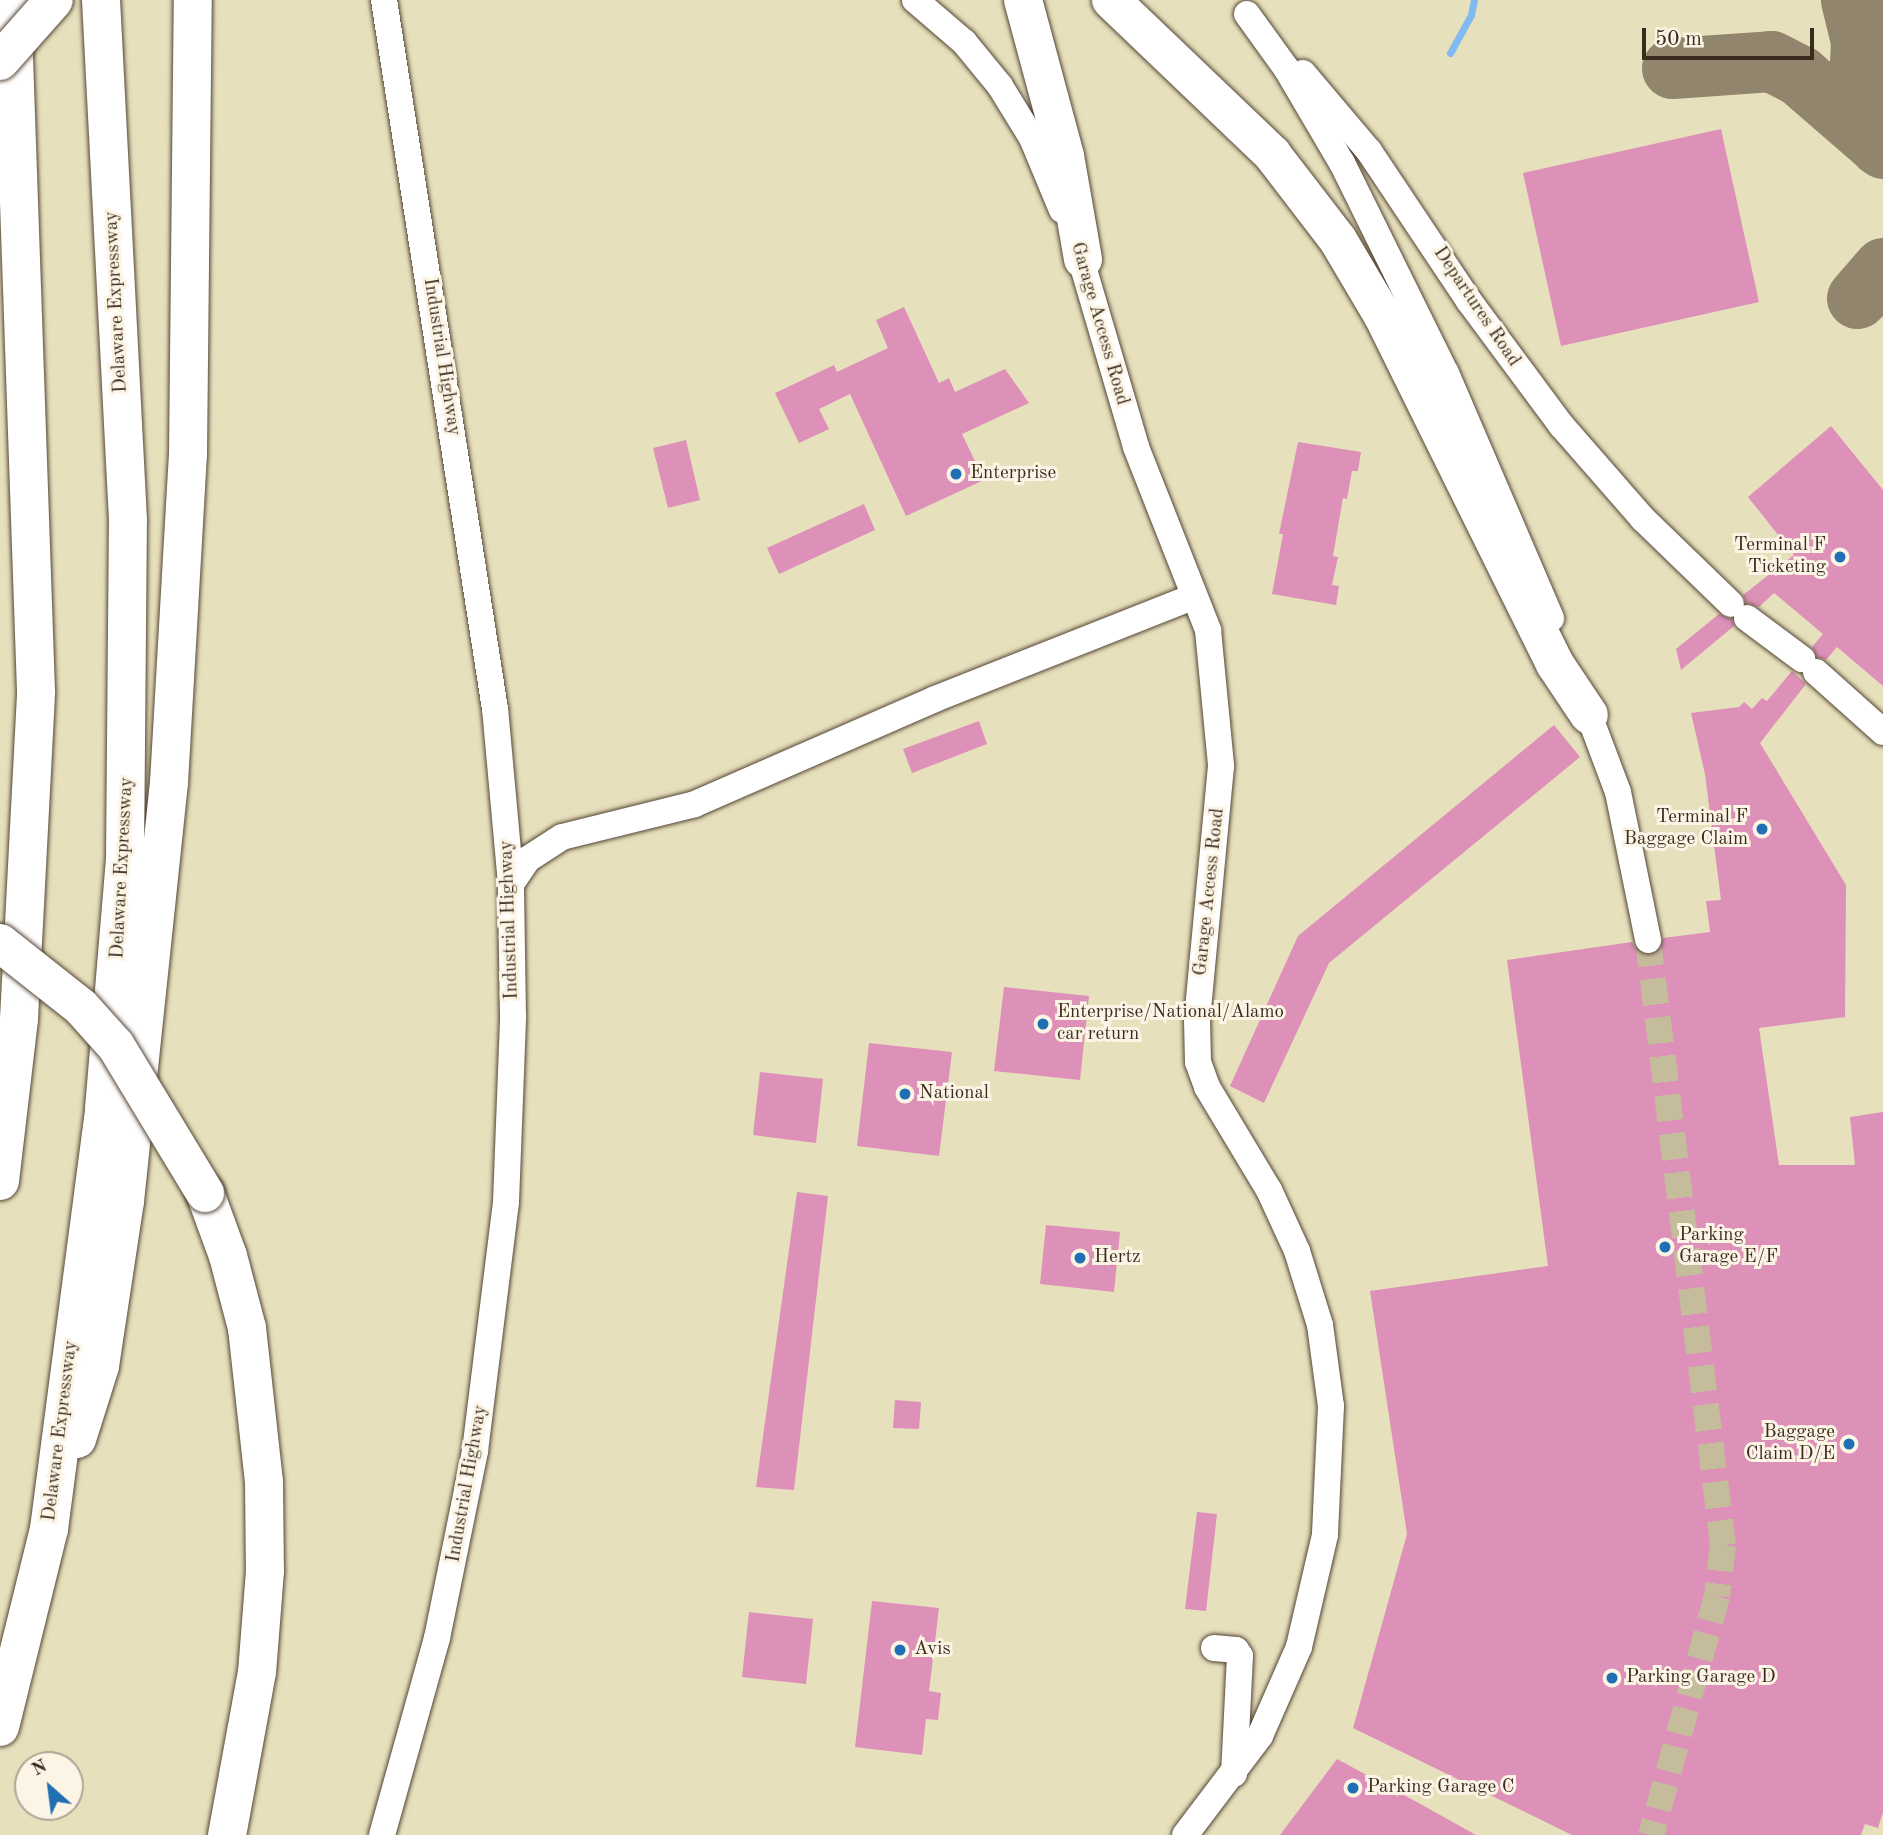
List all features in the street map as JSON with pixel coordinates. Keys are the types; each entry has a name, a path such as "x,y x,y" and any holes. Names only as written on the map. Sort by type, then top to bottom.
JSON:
{"highway":[{"path":"0,1181 19,1019 34,777 31,460 12,0"},
{"path":"0,61 54,0"},
{"name":"Delaware Expressway","path":"0,1727 49,1529 104,1109 125,858 128,532 101,0"},
{"path":"49,1529 100,1366 125,1201 161,868 186,526 195,177 193,0"},
{"path":"1023,0 1065,156 1083,259"},
{"path":"1111,0 1272,154 1338,240 1390,328 1555,664 1589,715"},
{"path":"0,226 31,460"},
{"path":"0,943 81,1007 116,1046 205,1193 247,1328 264,1482 265,1571 257,1672 227,1835"},
{"path":"0,959 38,987 101,1048 205,1193"}],"street":[{"name":"Industrial Highway","path":"382,1835 438,1638 485,1389 509,1147 511,884 499,746 384,0"},
{"name":"Garage Access Road","path":"915,0 964,42 1000,86 1041,158 1083,259 1136,447 1208,630 1221,749 1197,1019 1198,1062 1207,1087 1269,1189 1297,1251 1320,1325 1332,1435 1325,1535 1307,1623 1279,1696 1234,1774 1185,1835"},
{"path":"1240,7 1321,124 1431,343 1589,715 1621,804 1648,940"},
{"name":"Departures Road","path":"1240,7 1347,122 1508,355 1590,460 1643,519 1739,611 1809,666 1883,732"},
{"path":"511,884 528,859 562,836 695,804 945,694 1194,597"},
{"path":"1214,1648 1236,1650 1240,1656 1234,1774"}],"building":[{"path":"1721,129 1759,302 1561,346 1523,173"},
{"path":"904,307 939,383 949,378 955,392 1005,369 1029,403 962,434 984,480 906,516 850,394 819,409 829,429 799,443 775,393 834,365 837,372 888,348 876,320"},
{"name":"Terminal F Ticketing","path":"1831,426 1883,490 1883,686 1837,647 1826,660 1817,657 1812,647 1823,634 1774,593 1759,607 1746,603 1743,595 1794,555 1748,497"},
{"path":"686,440 700,500 668,508 653,448"},
{"path":"1298,442 1361,452 1358,471 1352,471 1347,499 1343,498 1333,556 1338,557 1332,585 1339,586 1336,605 1272,594 1283,534 1279,534"},
{"path":"864,504 875,530 779,574 767,548"},
{"path":"1719,614 1732,619 1734,626 1681,670 1676,649"},
{"path":"1792,671 1806,684 1760,743 1846,885 1845,1017 1759,1028 1779,1165 1855,1165 1850,1117 1883,1112 1883,1812 1878,1828 1865,1824 1861,1835 1572,1835 1353,1728 1407,1534 1370,1291 1548,1266 1507,960 1632,942 1637,951 1650,955 1659,951 1663,938 1710,932 1706,901 1721,900 1705,774 1691,713 1739,707 1744,702 1752,709 1762,698 1767,701"},
{"path":"979,721 987,744 912,773 903,749"},
{"path":"1554,725 1580,757 1329,963 1264,1103 1230,1086 1298,936"},
{"name":"Enterprise/National/Alamo car return","path":"1004,987 1089,996 1080,1080 994,1071"},
{"name":"National","path":"869,1043 952,1052 939,1156 857,1146"},
{"path":"760,1072 823,1079 816,1143 753,1135"},
{"path":"797,1192 828,1196 794,1490 756,1487"},
{"name":"Hertz","path":"1046,1225 1120,1232 1114,1292 1040,1284"},
{"path":"895,1400 921,1402 919,1429 893,1428"},
{"path":"1197,1512 1217,1514 1206,1611 1185,1609"},
{"name":"Avis","path":"872,1601 939,1608 929,1691 941,1693 938,1720 926,1719 922,1755 855,1747"},
{"path":"749,1612 813,1619 806,1684 742,1677"},
{"name":"Parking Garage C","path":"1337,1759 1415,1801 1476,1835 1280,1835"}],"waterway":[{"path":"1450,53 1471,15 1474,0"}],"taxiway":[{"path":"1851,0 1861,41 1858,104 1879,145"},
{"path":"1672,68 1771,61 1800,76 1883,148"},
{"path":"1857,298 1883,268"}],"tunnel":[{"path":"1648,940 1723,1545 1717,1596 1651,1835"}],"place":[{"name":"Enterprise","path":"956,474"},
{"name":"Terminal F Ticketing","path":"1840,557"},
{"name":"Terminal F Baggage Claim","path":"1762,829"},
{"name":"Enterprise/National/Alamo car return","path":"1043,1024"},
{"name":"National","path":"905,1094"},
{"name":"Parking Garage E/F","path":"1665,1247"},
{"name":"Hertz","path":"1080,1258"},
{"name":"Baggage Claim D/E","path":"1849,1444"},
{"name":"Avis","path":"900,1650"},
{"name":"Parking Garage D","path":"1612,1678"},
{"name":"Parking Garage C","path":"1353,1788"}]}
